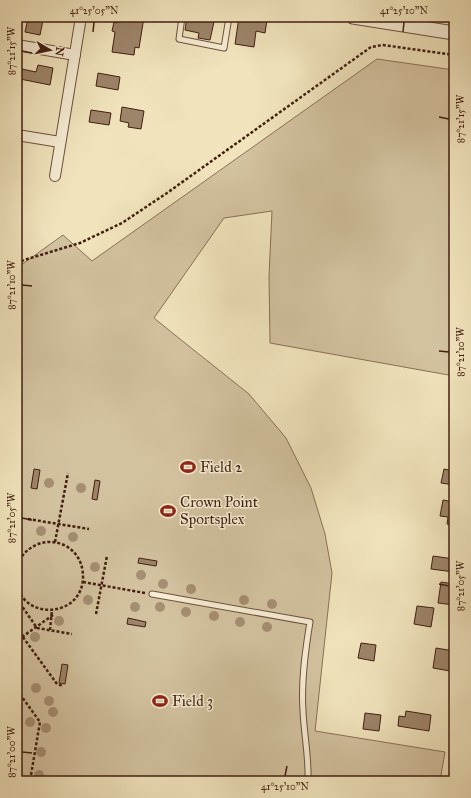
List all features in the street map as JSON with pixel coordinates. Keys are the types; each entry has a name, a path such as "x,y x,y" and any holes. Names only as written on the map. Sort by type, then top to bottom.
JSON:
{"street":[{"path":"55,176 81,17"},
{"path":"362,18 454,32"},
{"path":"17,44 75,55"},
{"path":"17,135 60,142"}],"lane":[{"path":"182,17 179,39 224,48 230,17"},
{"path":"152,594 310,622 302,689 304,732 309,768 308,781"}],"path":[{"path":"17,264 24,260 80,242 122,223 167,193 371,47 383,45 454,55"},
{"path":"55,542 68,473"},
{"path":"28,519 89,529"},
{"path":"17,565 24,553 36,544 55,542 65,546 77,556 83,571 83,582 79,593 63,608 52,610 40,609 33,606 21,596 17,587"},
{"path":"96,614 107,556"},
{"path":"83,582 152,594"},
{"path":"21,596 17,599 36,627 72,634"},
{"path":"50,630 53,615 52,610"},
{"path":"22,637 53,615"},
{"path":"17,629 57,684 63,686"},
{"path":"17,690 40,722 30,781"}],"shaded area":[{"name":"Crown Point Sportsplex","path":"377,59 454,70 454,376 270,343 269,276 272,211 224,218 154,318 249,394 286,438 311,488 325,534 332,573 315,731 445,752 440,781 17,781 17,268 63,235 92,261"}],"building":[{"path":"118,17 144,17 139,48 135,47 134,55 112,52 115,32 112,31 114,22 117,23"},
{"path":"187,17 215,17 210,40 198,38 199,33 185,30"},
{"path":"239,17 267,20 265,33 256,31 254,47 235,44"},
{"path":"28,18 43,20 40,35 25,32"},
{"path":"38,65 53,68 50,85 20,79 22,69 36,72"},
{"path":"98,73 120,77 118,90 96,86"},
{"path":"122,107 144,111 141,129 128,127 129,123 120,121"},
{"path":"91,110 111,113 109,125 89,122"},
{"path":"34,469 40,470 37,489 31,488"},
{"path":"444,469 454,471 454,485 441,483"},
{"path":"95,480 100,481 97,500 92,499"},
{"path":"443,500 454,502 454,525 447,524 448,517 440,516"},
{"path":"433,556 454,559 454,572 431,569"},
{"path":"139,558 157,561 156,566 138,563"},
{"path":"441,582 454,584 454,605 438,603"},
{"path":"417,606 434,608 431,627 414,624"},
{"path":"128,618 146,622 145,627 127,624"},
{"path":"361,643 376,645 374,661 358,658"},
{"path":"436,648 454,651 450,671 433,668"},
{"path":"62,664 68,665 65,684 59,683"},
{"path":"406,711 431,715 429,731 398,726 399,716 405,717"},
{"path":"365,713 381,715 379,731 363,729"}],"place":[{"name":"Field 2","path":"188,467"},
{"name":"Crown Point Sportsplex","path":"168,511"},
{"name":"Field 3","path":"160,701"}]}
